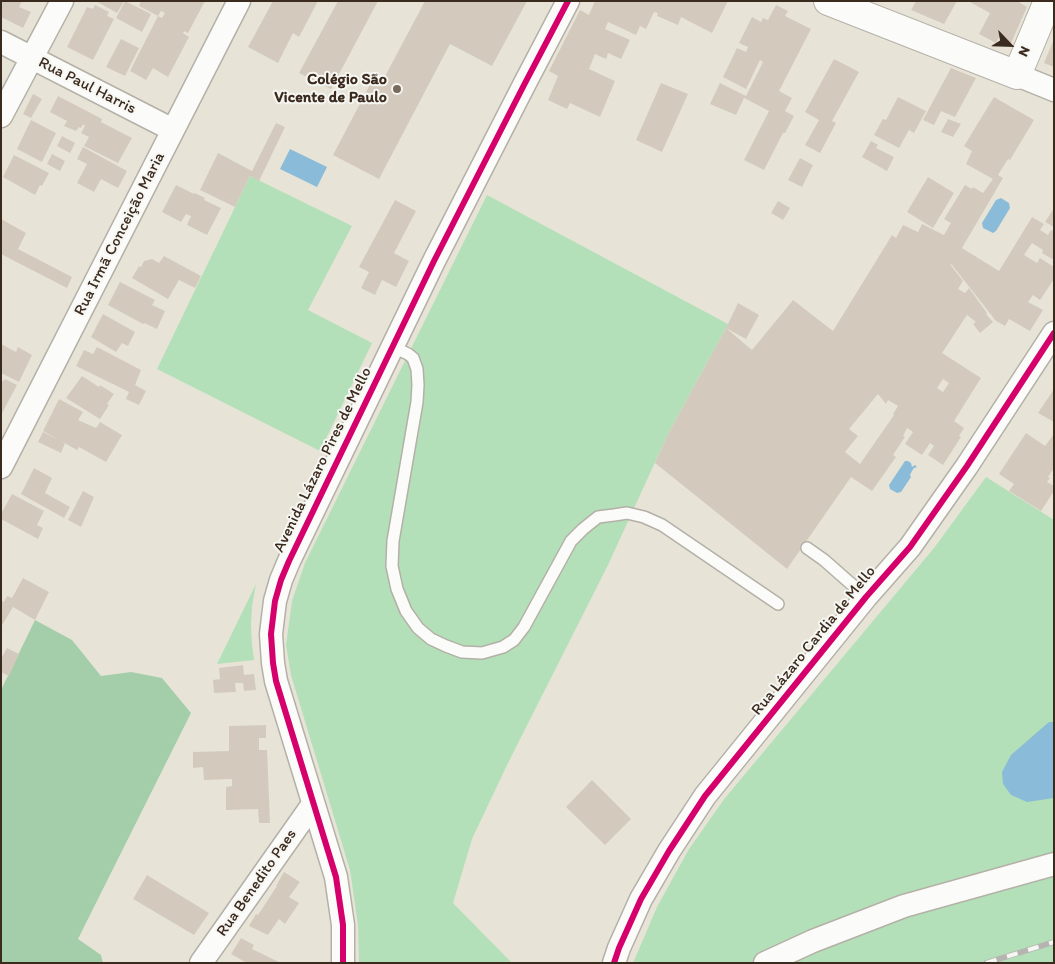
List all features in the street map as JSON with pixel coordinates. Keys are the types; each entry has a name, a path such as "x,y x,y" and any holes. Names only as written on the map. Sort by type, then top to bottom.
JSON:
{"street":[{"path":"1,116 62,1"},
{"name":"Rua Irmã Conceição Maria","path":"1,467 239,1"},
{"name":"Avenida Lázaro Pires de Mello","path":"343,963 342,925 336,877 276,681 272,647 273,617 281,580 439,253 568,1"},
{"path":"828,1 1054,90"},
{"path":"1018,75 1048,1"},
{"name":"Rua Paul Harris","path":"1,42 173,130"},
{"name":"Rua Lázaro Cardia de Mello","path":"614,963 641,899 669,851 705,796 866,597 910,547 1052,341"},
{"name":"Rua Benedito Paes","path":"201,963 314,804"},
{"path":"766,963 904,906 1054,864"}],"lane":[{"path":"393,347 413,358 417,369 418,385 393,541 392,566 397,589 406,611 418,628 431,638 462,652 482,653 503,647 514,640 524,627 572,541 583,529 598,518 614,514 627,513 644,517 662,525 778,604"},
{"path":"807,548 824,560 866,597"}],"green space":[{"path":"250,176 352,226 308,310 372,343 320,451 157,369"},
{"path":"487,195 728,324 668,434 608,565 508,763 472,839 453,903 512,963 359,963 358,925 350,870 291,675 286,645 292,601 305,563"},
{"path":"986,477 1054,520 1054,963 633,963 657,907 689,849 725,798 934,548"},
{"path":"256,584 251,625 254,660 217,664"},
{"path":"35,620 72,640 101,676 131,672 162,678 191,713 78,939 101,955 103,963 1,963 1,690"}],"water":[{"path":"290,149 327,167 317,187 280,169"},
{"path":"1001,198 1009,203 1010,208 993,233 983,228 982,223 996,200"},
{"path":"905,461 911,463 912,467 915,465 917,467 912,471 911,477 901,492 897,493 890,489 889,485"},
{"path":"1049,722 1054,722 1054,798 1027,802 1011,795 1003,784 1002,772 1011,755"}],"building":[{"path":"1,1 22,1 19,7 31,12 23,28 1,17"},
{"path":"96,1 124,1 117,13"},
{"path":"125,1 151,14 142,32 116,18"},
{"path":"141,1 205,1 188,33 184,31 183,33 189,37 168,77 153,68 146,80 130,71 158,16 139,6","holes":["161,11 165,13 162,18 158,16"]},
{"name":"Colégio São Vicente de Paulo","path":"273,1 318,1 299,37 293,33 278,63 248,47"},
{"name":"Colégio São Vicente de Paulo","path":"338,1 378,1 331,89 299,73"},
{"name":"Colégio São Vicente de Paulo","path":"425,1 527,1 492,66 450,44 379,179 333,155 375,75 383,80"},
{"path":"595,1 728,1 712,33 681,17 678,25 657,16 658,13 654,12 646,29 640,26 636,35 608,22 605,29 630,40 621,59 608,53 606,59 595,54 589,69 615,81 600,117 570,103 567,109 548,100 558,76 549,71 580,10 589,15"},
{"path":"916,1 957,1 944,24 911,10"},
{"path":"968,1 1017,1 1027,7 1011,43 999,37 996,43 979,34 990,13"},
{"path":"95,5 109,12 107,16 114,19 93,60 67,47 87,7 93,9"},
{"path":"776,5 788,11 785,16 811,29 779,91 792,98 785,111 794,116 764,170 744,160 769,111 744,98 736,115 710,104 720,83 746,96 763,62 760,60 746,89 723,77 737,48 746,52 748,47 739,43 752,17 761,22 763,18 768,20"},
{"path":"121,39 139,48 125,76 106,67"},
{"path":"1054,39 1054,67 1044,63"},
{"path":"834,59 859,72 832,121 836,123 820,153 805,145 819,120 805,112"},
{"path":"951,68 976,78 955,117 941,111 934,125 923,120"},
{"path":"661,83 688,94 662,152 636,140"},
{"path":"33,94 42,99 31,118 23,114"},
{"path":"58,96 102,119 101,122 132,138 118,163 84,146 89,137 81,133 85,126 83,124 76,131 64,126 67,121 50,112"},
{"path":"898,97 926,111 914,133 909,130 899,148 874,135 883,119 886,120"},
{"path":"994,97 1034,120 1010,160 1008,159 998,175 1003,178 962,248 999,271 1032,217 1044,224 1040,230 1048,235 1051,230 1054,232 1054,260 1042,253 1043,250 1032,243 1024,255 1037,263 1040,258 1054,267 1054,279 1040,300 1033,295 1028,302 1043,310 1030,331 1009,319 1005,326 996,321 949,263 963,281 958,289 965,293 969,288 993,322 980,333 973,324 976,322 967,315 942,353 981,378 954,421 964,428 959,436 961,437 943,465 928,455 934,446 930,443 922,455 905,444 913,432 907,428 903,436 905,437 893,455 896,457 872,491 851,477 787,569 655,463 668,434 726,328 752,350 793,300 833,331 892,235 896,238 903,225 918,232 922,224 944,235 951,223 944,219 965,185 983,193 993,179 966,164 972,151 964,146","holes":["943,379 949,383 943,392 937,388","878,394 886,404 888,400 898,406 894,415 860,464 845,452 858,436 849,429"]},
{"path":"948,119 961,124 953,137 941,132"},
{"path":"31,120 56,133 42,162 17,149"},
{"path":"276,123 285,127 259,181 250,176 235,207 200,190 218,153 252,171"},
{"path":"62,136 75,143 70,153 57,146"},
{"path":"871,141 878,145 876,148 894,157 887,171 862,157"},
{"path":"83,147 127,171 118,188 101,179 94,192 77,183 87,164 77,159"},
{"path":"52,154 65,161 60,171 47,164"},
{"path":"14,155 49,173 35,195 3,177"},
{"path":"800,158 813,165 802,187 788,180"},
{"path":"928,177 954,193 933,228 907,212"},
{"path":"176,185 205,198 204,200 221,208 207,235 187,225 191,216 186,214 181,222 162,212"},
{"path":"395,200 416,211 394,253 409,261 396,287 382,280 375,295 361,288 369,272 359,267"},
{"path":"778,201 790,208 783,220 771,213"},
{"path":"1054,208 1054,227 1045,222"},
{"path":"1,219 26,233 18,249 72,277 67,288 1,254"},
{"path":"164,256 201,276 195,288 179,280 168,299 132,278 144,261 152,259 159,263"},
{"path":"120,282 155,300 152,305 165,311 157,329 143,324 108,305"},
{"path":"738,303 759,315 746,339 726,328"},
{"path":"103,314 135,332 128,346 122,343 116,352 91,337"},
{"path":"1,344 16,352 18,347 32,355 19,382 1,373"},
{"path":"97,347 141,370 135,385 146,391 139,405 126,399 129,392 76,366 84,350 93,354"},
{"path":"82,376 114,394 100,419 66,398"},
{"path":"5,379 17,385 1,415 1,380 4,381"},
{"path":"1054,389 1054,422 1038,413"},
{"path":"59,399 83,412 78,420 96,428 100,422 122,435 106,462 79,447 77,450 43,431"},
{"path":"43,432 65,443 61,453 38,442"},
{"path":"1026,433 1045,446 1054,434 1054,468 1047,482 1054,486 1054,491 1041,511 1009,491 1014,484 999,474"},
{"path":"34,468 52,478 45,493 70,507 64,518 21,494"},
{"path":"83,491 94,497 81,527 68,520"},
{"path":"12,494 44,511 37,525 43,528 38,539 1,519 1,514"},
{"path":"23,578 49,592 35,620 13,607 1,627 1,600 4,602 7,596 12,598"},
{"path":"7,648 19,654 9,676 1,672 1,659"},
{"path":"243,665 244,675 254,674 256,690 244,691 243,683 235,683 236,692 214,693 213,680 220,679 219,668"},
{"path":"266,725 266,738 259,738 259,750 267,750 270,823 259,823 258,809 226,810 226,787 232,786 232,779 204,780 203,767 193,768 193,752 229,751 229,726"},
{"path":"592,780 631,819 605,845 566,807"},
{"path":"284,872 300,882 289,897 299,903 285,924 279,919 268,935 249,926 277,886"},
{"path":"147,875 209,913 194,935 133,899"},
{"path":"241,938 254,945 252,949 281,963 247,963 231,954"}],"railway":[{"path":"986,963 1054,942"}],"cycle path":[{"path":"343,963 343,925 336,877 276,681 271,634 275,601 289,561 434,261 568,1"},
{"path":"614,963 641,899 669,851 705,796 866,597 910,547 967,466 1054,333"}],"place":[{"name":"Colégio São Vicente de Paulo","path":"397,89"}]}
